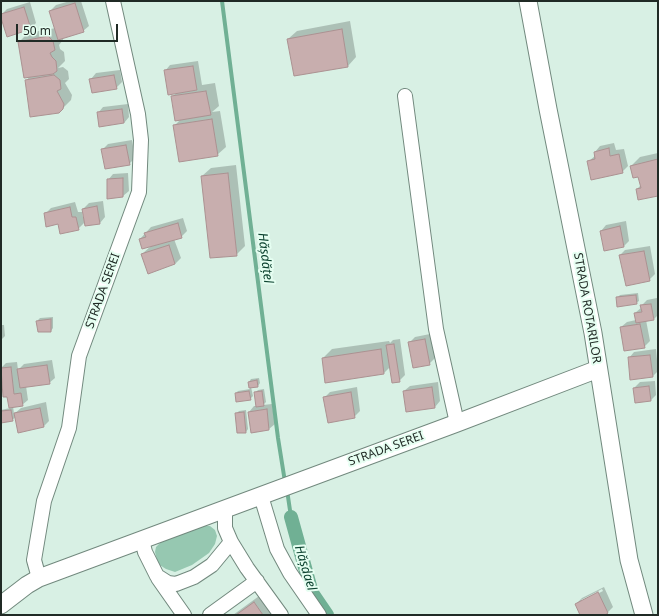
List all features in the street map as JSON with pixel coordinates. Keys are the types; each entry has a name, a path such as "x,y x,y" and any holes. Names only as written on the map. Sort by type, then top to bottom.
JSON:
{"main road":[{"name":"STRADA ROTARILOR","path":"528,1 548,109 586,294 628,552 644,615"},
{"name":"STRADA SEREI","path":"1,605 26,585 39,578 457,423 598,369"}],"street":[{"name":"STRADA SEREI","path":"39,578 34,560 44,501 69,428 79,356 139,192 141,140 138,114 113,1"},
{"path":"406,96 436,329 457,423"},
{"path":"267,493 277,549 290,573 319,615"},
{"path":"225,509 225,528 231,542 281,615"},
{"path":"142,540 145,552 157,576 184,615"},
{"path":"157,576 168,583 176,584 194,577 212,565 231,542"},
{"path":"210,615 257,581"}],"green space":[{"path":"201,526 210,526 215,530 217,536 215,544 209,553 192,565 175,572 158,564 155,552 156,547 161,542"}],"building":[{"path":"75,3 84,32 58,40 49,11"},
{"path":"24,7 31,29 7,37 1,14"},
{"path":"342,29 348,67 294,76 287,39"},
{"path":"48,36 53,41 55,50 50,53 56,61 57,71 53,74 24,78 18,42"},
{"path":"193,66 197,90 168,95 164,70"},
{"path":"54,75 60,80 61,89 57,91 64,104 63,109 59,113 30,117 25,80"},
{"path":"114,75 117,89 92,93 89,79"},
{"path":"206,91 211,115 175,121 171,96"},
{"path":"122,109 124,123 99,127 97,112"},
{"path":"212,119 218,156 179,162 173,125"},
{"path":"126,145 130,165 105,169 101,149"},
{"path":"609,148 610,156 619,154 623,173 591,180 587,161 595,159 594,152"},
{"path":"658,159 658,196 638,200 636,189 641,188 638,177 633,178 630,166"},
{"path":"228,173 237,256 210,258 201,176"},
{"path":"123,178 123,197 107,199 107,179"},
{"path":"97,206 100,224 85,226 82,209"},
{"path":"70,207 72,217 76,217 79,230 60,234 58,224 46,227 44,213"},
{"path":"178,223 182,238 142,249 139,239 146,237 144,233"},
{"path":"620,226 624,247 604,251 600,231"},
{"path":"169,245 175,264 148,274 141,254"},
{"path":"644,251 650,281 626,286 619,255"},
{"path":"636,295 637,304 617,307 616,297"},
{"path":"651,304 654,320 636,323 634,313 642,312 640,305"},
{"path":"51,319 51,332 38,332 36,321"},
{"path":"640,324 645,348 624,351 620,327"},
{"path":"425,339 430,365 413,368 408,342"},
{"path":"394,344 400,382 392,383 386,345"},
{"path":"381,349 384,374 325,383 322,358"},
{"path":"650,355 653,377 630,380 628,357"},
{"path":"47,365 50,384 20,388 17,369"},
{"path":"11,367 14,394 21,393 23,406 9,408 7,397 3,397 1,368"},
{"path":"257,380 258,387 249,388 248,382"},
{"path":"649,386 651,401 635,403 633,388"},
{"path":"432,387 435,408 406,412 403,391"},
{"path":"249,391 251,400 236,402 235,393"},
{"path":"262,391 264,406 256,407 254,392"},
{"path":"351,392 355,418 328,423 323,397"},
{"path":"40,408 44,427 18,433 14,413"},
{"path":"267,409 269,430 251,433 248,412"},
{"path":"11,410 13,421 1,423 1,411"},
{"path":"244,412 246,433 237,433 235,413"},
{"path":"598,592 608,613 605,615 580,615 575,604"},
{"path":"254,602 263,615 236,615"}],"waterway":[{"name":"Hășdățel","path":"222,1 278,438 285,482"},
{"name":"Hășdățel","path":"287,490 291,517"},
{"name":"Hășdael","path":"291,517 312,593 327,615"}]}
